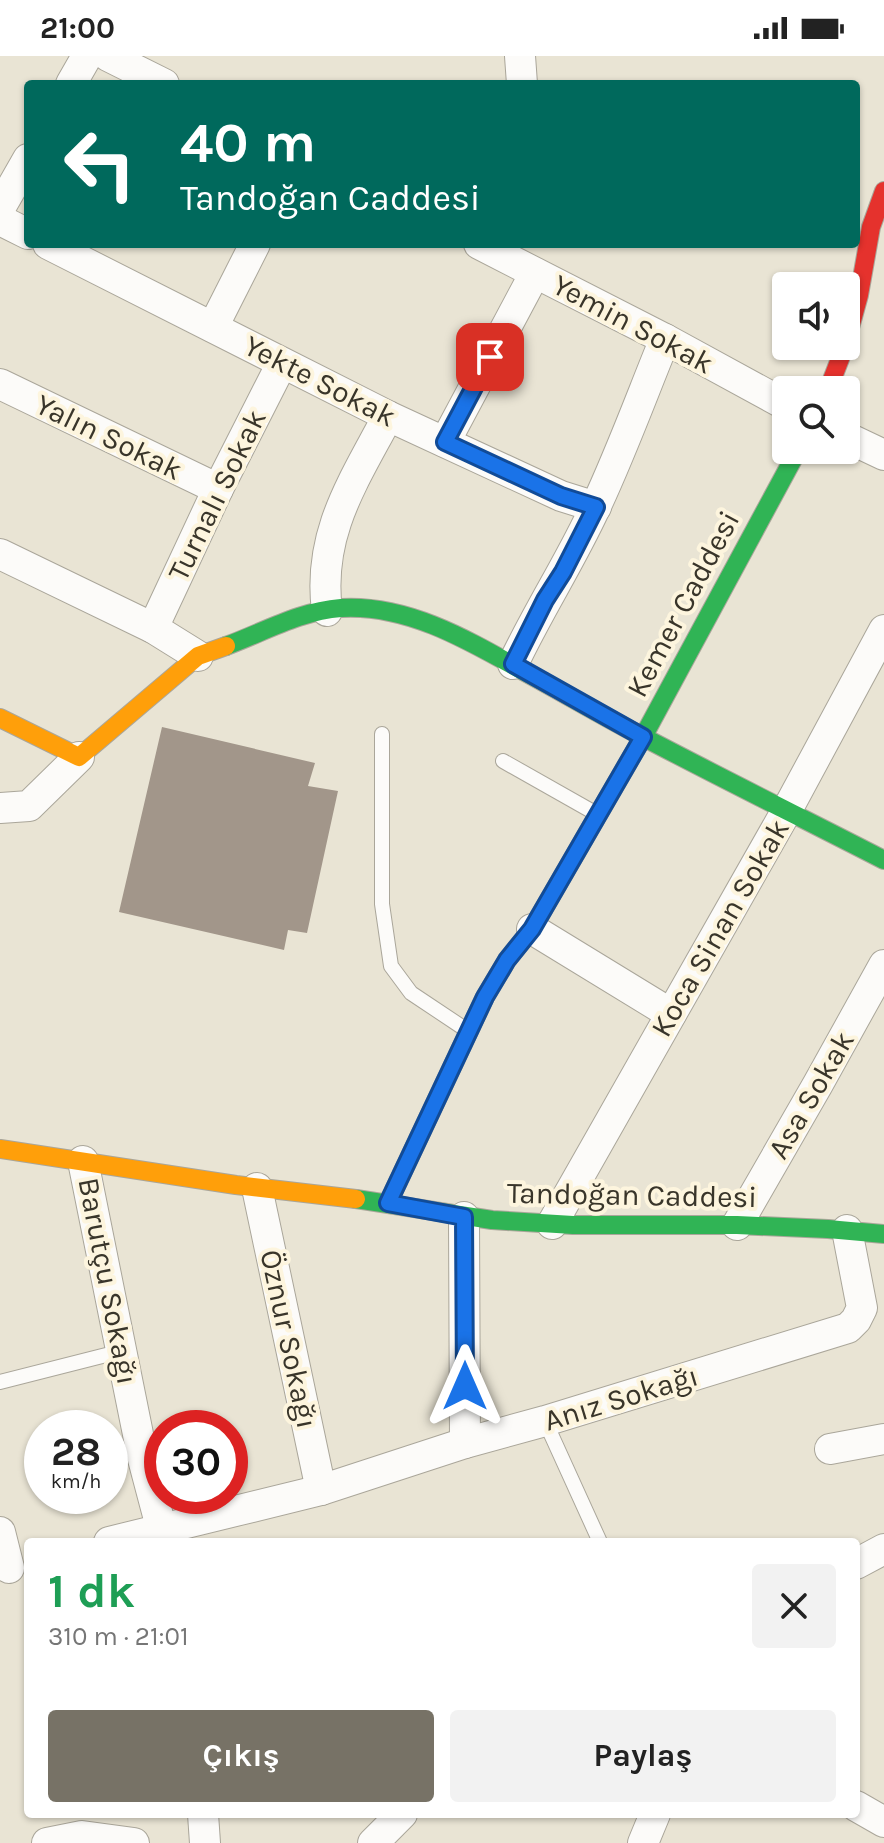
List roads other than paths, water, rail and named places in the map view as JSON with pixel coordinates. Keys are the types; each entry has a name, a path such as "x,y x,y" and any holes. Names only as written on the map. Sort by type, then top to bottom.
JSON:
{"street":[{"path":"73,80 87,56"},
{"path":"108,56 156,80"},
{"path":"520,56 522,80"},
{"path":"0,208 24,166"},
{"path":"860,290 871,227 884,191"},
{"path":"0,220 24,232"},
{"name":"Yekte Sokak","path":"56,248 388,416 561,496 596,507"},
{"path":"213,327 253,248"},
{"name":"Yemin Sokak","path":"487,248 772,397"},
{"path":"445,442 535,273"},
{"path":"513,664 596,507 665,339"},
{"name":"Turnalı Sokak","path":"153,628 282,363"},
{"name":"Yalın Sokak","path":"0,384 218,489"},
{"path":"327,611 325,578 336,518 388,416"},
{"path":"860,444 884,455"},
{"name":"Kemer Caddesi","path":"388,1203 495,979 532,929 643,737 790,464"},
{"path":"0,554 153,628 198,656"},
{"path":"0,808 29,806 79,757 198,656 280,622 341,608 364,609 399,614 469,641 643,737 884,860"},
{"name":"Koca Sinan Sokak","path":"552,1224 787,810 884,630"},
{"path":"0,718 79,757"},
{"path":"532,929 671,1014"},
{"name":"Asa Sokak","path":"737,1225 884,965"},
{"name":"Tandoğan Caddesi","path":"0,1149 257,1188 388,1203 464,1217 552,1224 737,1225 884,1234"},
{"name":"Barutçu Sokağı","path":"83,1161 143,1459 164,1535"},
{"name":"Öznur Sokağı","path":"257,1188 321,1490"},
{"path":"464,1217 465,1443"},
{"name":"Anız Sokağı","path":"140,1538 164,1535 321,1490 465,1443 848,1328 862,1308 847,1230"},
{"path":"830,1449 884,1439"},
{"path":"0,1532 12,1567"},
{"path":"860,1562 884,1549"},
{"path":"860,1808 884,1822"},
{"path":"203,1818 205,1843"},
{"path":"373,1843 398,1818"},
{"path":"643,1843 653,1818"},
{"path":"47,1843 82,1836 134,1843"}],"lane":[{"path":"382,734 382,904 391,966 411,993 469,1032"},
{"path":"503,761 598,815"},
{"path":"0,1382 122,1351"},
{"path":"545,1421 598,1538"}]}
